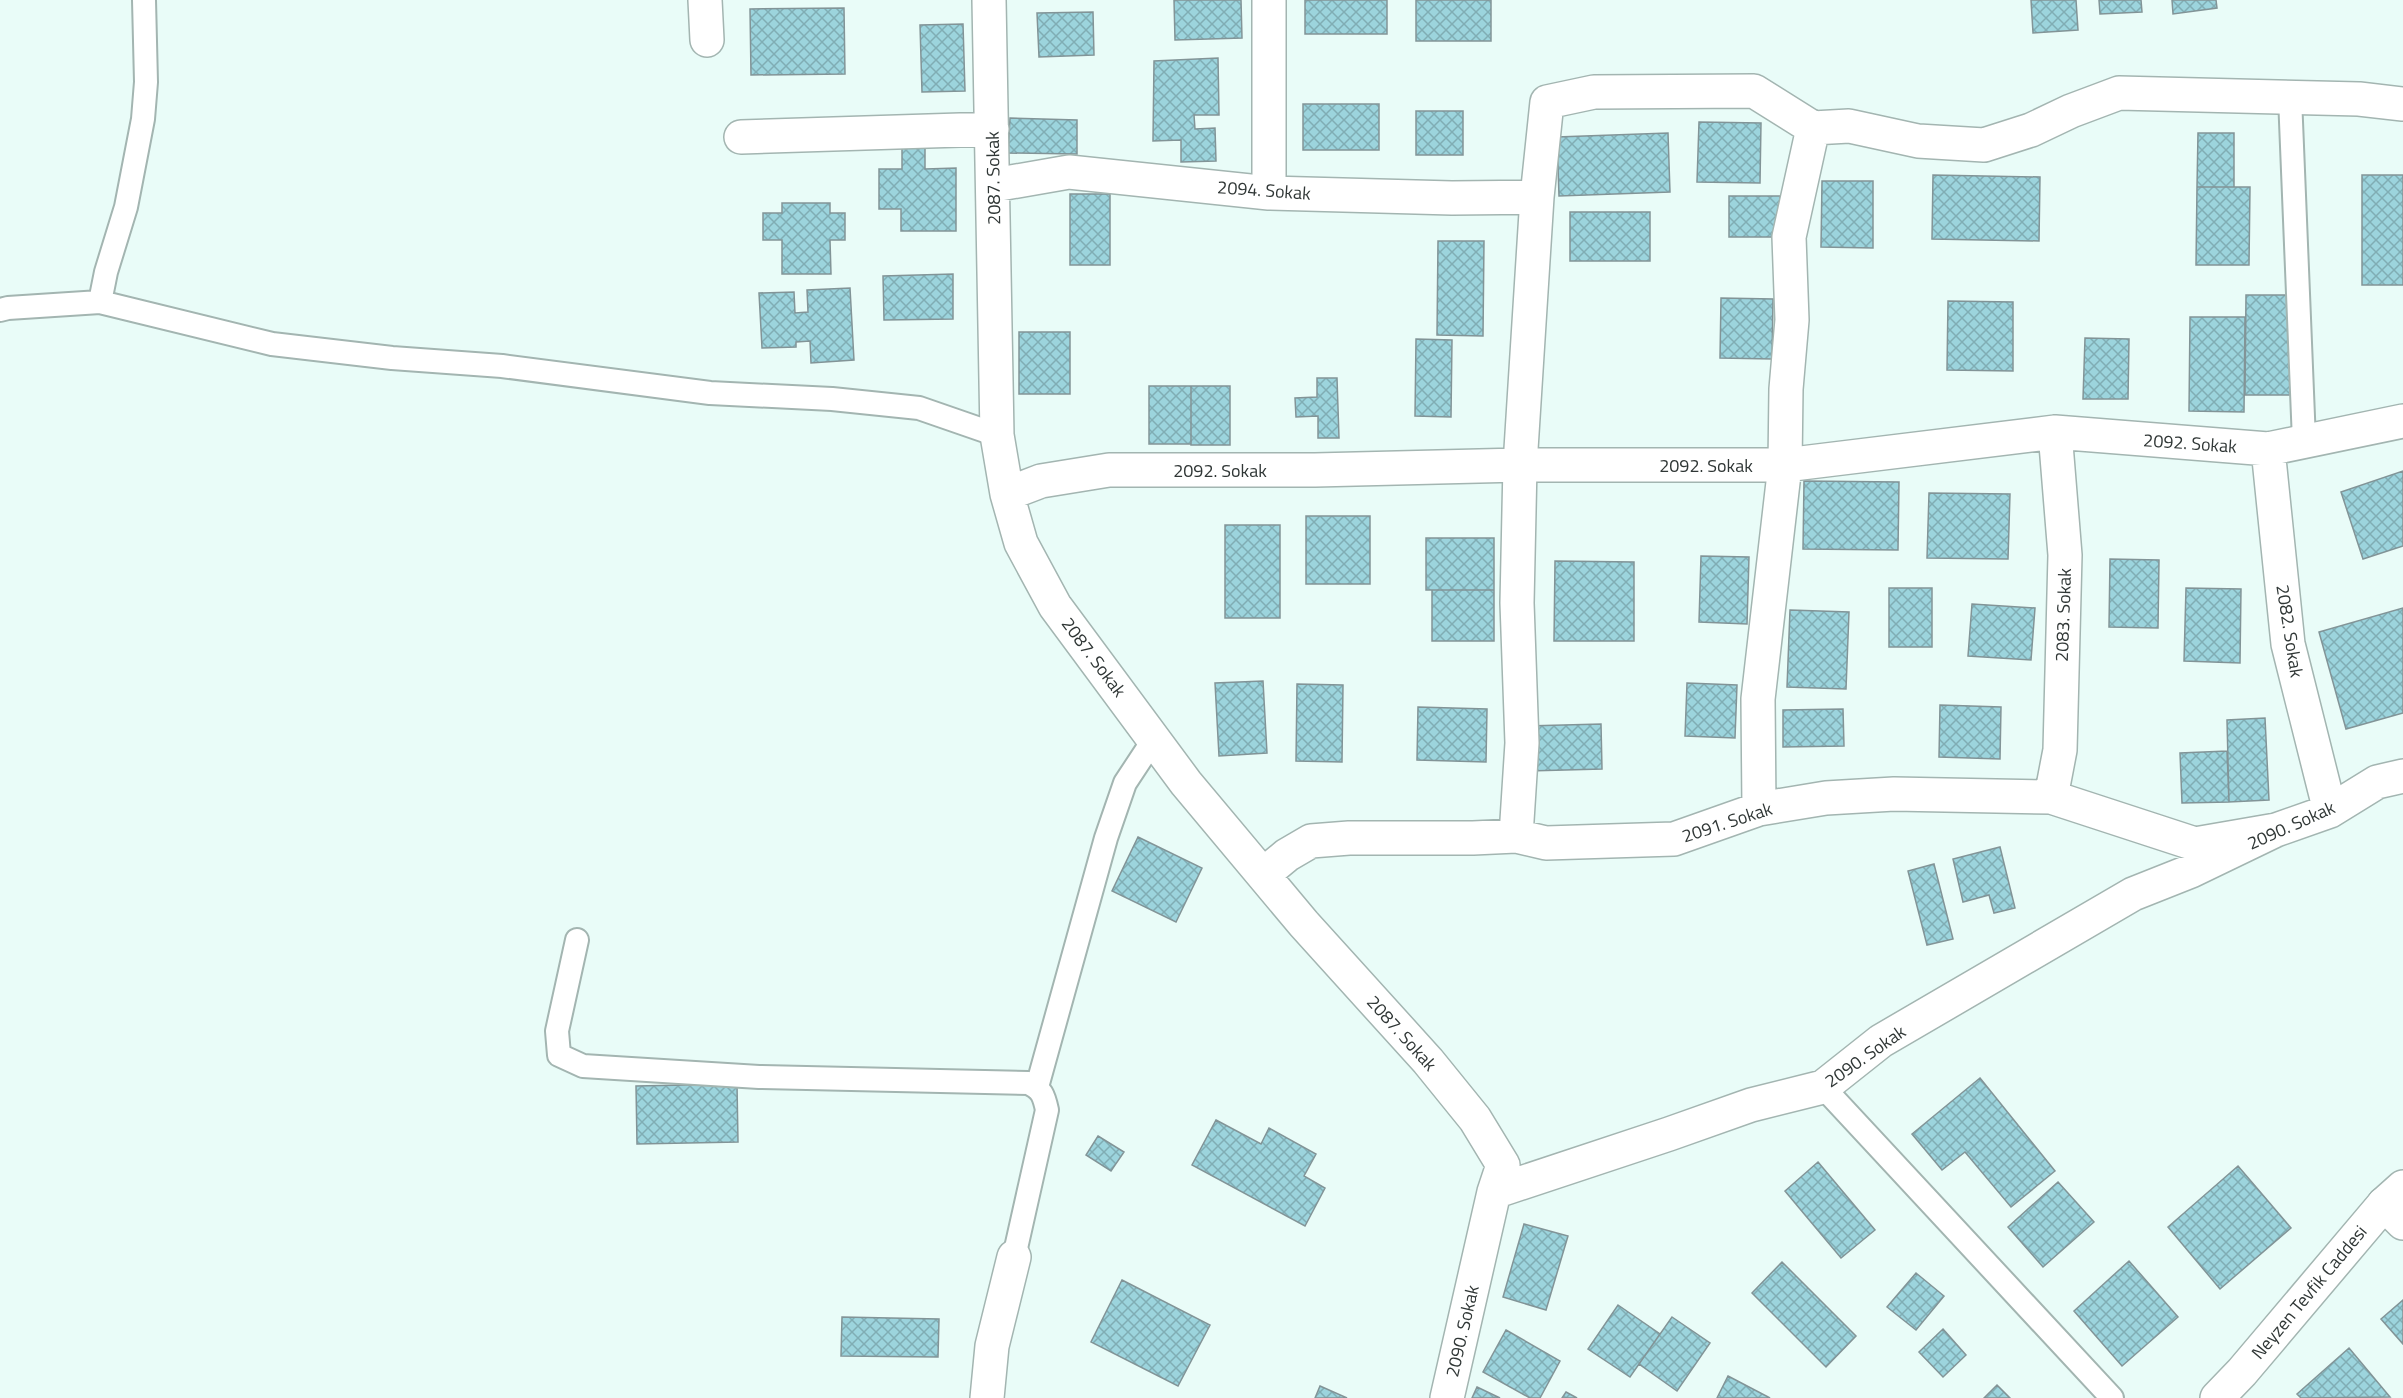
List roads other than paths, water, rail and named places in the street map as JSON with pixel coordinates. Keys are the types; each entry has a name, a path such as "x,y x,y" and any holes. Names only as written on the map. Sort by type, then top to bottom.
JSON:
{"street":[{"path":"705,0 706,40"},
{"name":"2087. Sokak","path":"989,0 997,435 1007,494 1021,543 1055,606 1200,799 1304,924 1428,1061 1475,1119 1503,1165 1494,1192"},
{"path":"1269,0 1269,193"},
{"path":"1516,836 1522,743 1517,603 1520,465 1537,197 1547,102 1594,92 1754,91 1813,128 1849,126 1918,141 1984,146 2031,130 2071,111 2119,93 2359,99 2403,104"},
{"path":"1759,809 1758,699 1785,465 1786,389 1792,320 1789,237 1813,128"},
{"path":"741,137 992,129"},
{"name":"2094. Sokak","path":"994,185 1069,172 1269,193 1452,198 1537,197"},
{"name":"2092. Sokak","path":"1007,494 1041,481 1109,470 1315,470 1520,465 1785,465 2055,432 2268,449 2403,422"},
{"name":"2083. Sokak","path":"2051,796 2060,750 2065,555 2055,432"},
{"name":"2082. Sokak","path":"2268,449 2288,644 2330,811"},
{"name":"2090. Sokak","path":"1447,1398 1494,1192 1751,1105 1823,1087 1881,1041 2133,894 2191,872 2276,830 2330,811 2377,782 2403,776"},
{"name":"2091. Sokak","path":"1264,874 1287,855 1311,841 1349,838 1516,836 1546,843 1674,839 1759,809 1826,798 1894,794 2051,796 2195,844 2276,830"},
{"name":"Neyzen Tevfik Caddesi","path":"2217,1398 2396,1205"},
{"path":"987,1398 992,1346 1014,1257"}],"lane":[{"path":"100,302 106,272 126,207 143,119 146,82 144,0"},
{"path":"2290,97 2304,441"},
{"path":"0,310 100,302 272,344 392,358 502,366 710,393 832,399 919,408 997,435"},
{"path":"1037,1088 1106,838 1125,783 1154,739"},
{"path":"577,940 557,1031 559,1055 583,1066 759,1077 1028,1083 1037,1088 1044,1095 1047,1110 1014,1257"},
{"path":"1823,1087 2112,1398"}]}
